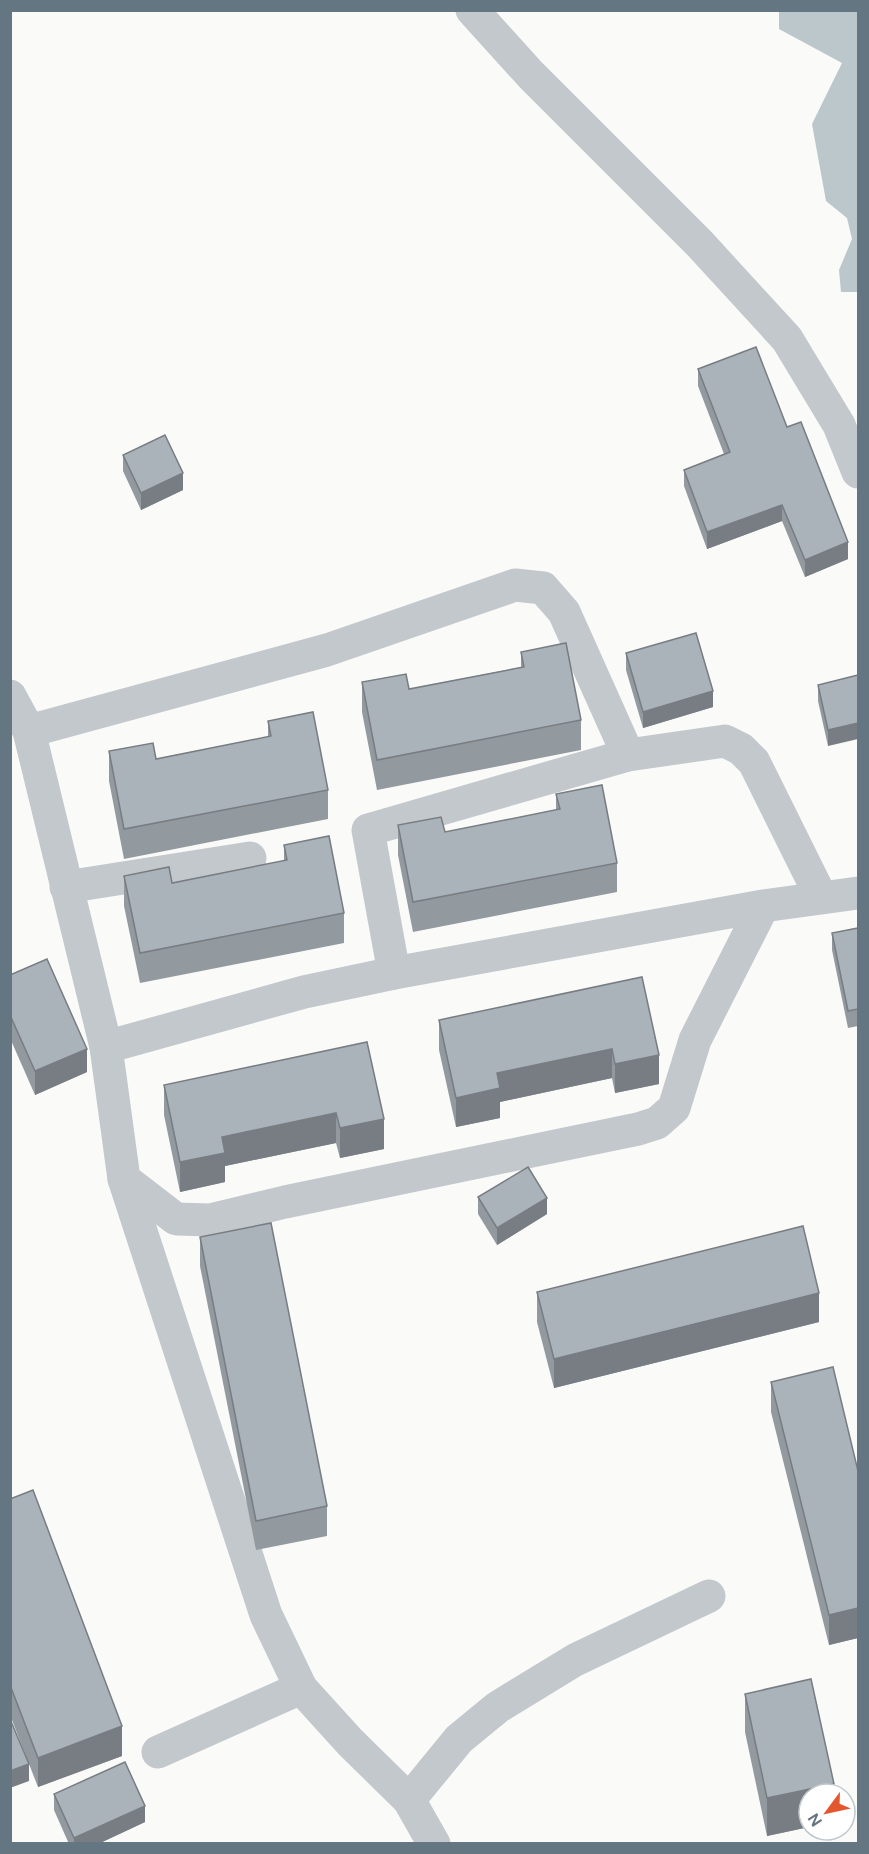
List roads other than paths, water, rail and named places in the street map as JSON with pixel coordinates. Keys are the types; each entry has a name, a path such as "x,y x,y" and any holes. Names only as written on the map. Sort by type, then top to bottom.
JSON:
{"street":[{"path":"471,10 531,75 700,244 787,339 839,425 858,472"},
{"path":"29,731 327,650 514,585 543,588 564,612 628,755"},
{"path":"10,696 29,731 106,1047 124,1179 266,1616 301,1688 350,1742 409,1800 434,1844"},
{"path":"394,973 368,830 628,755 725,741 741,748 754,762 821,897"},
{"path":"66,886 250,858"},
{"path":"106,1047 304,992 394,973 763,906 858,893"},
{"path":"124,1179 176,1219 210,1220 285,1202 638,1129 657,1123 674,1108 696,1040 763,906"},
{"path":"409,1800 459,1739 498,1707 576,1660 709,1596"},
{"path":"158,1752 301,1688"}]}
